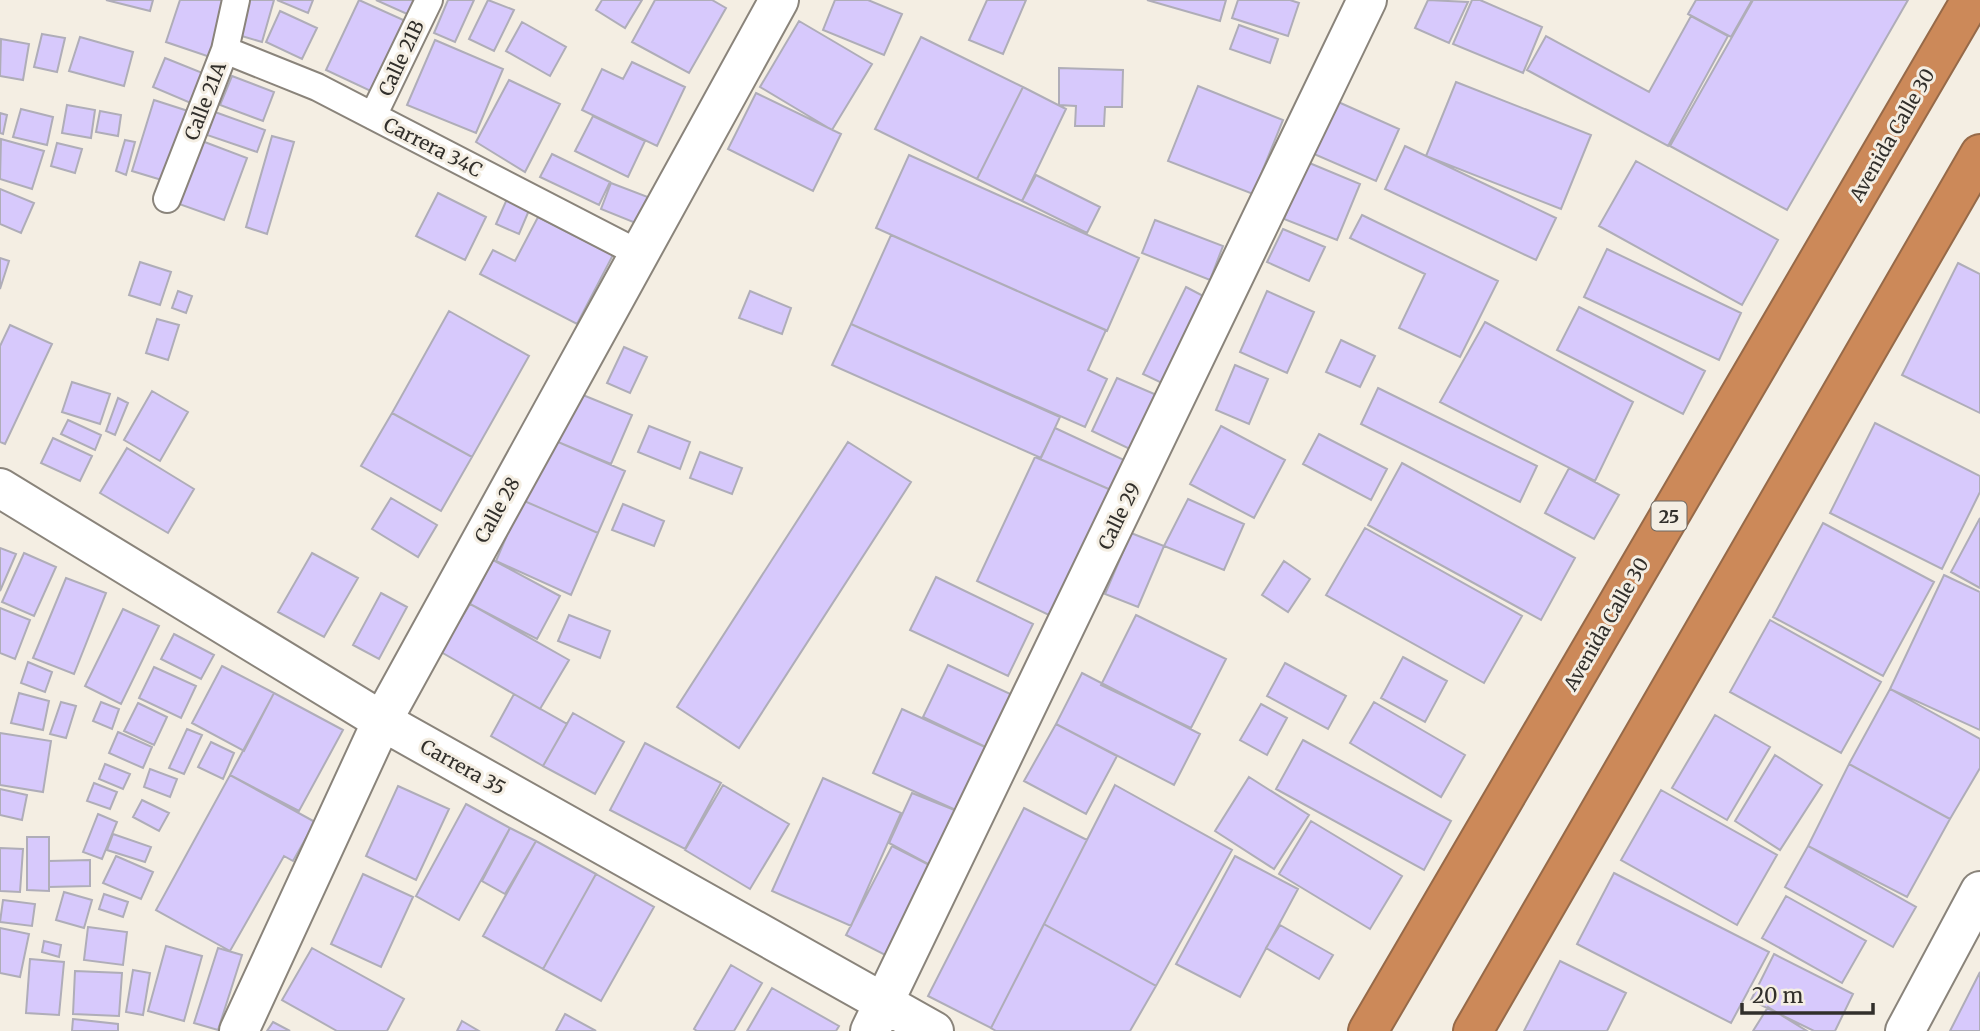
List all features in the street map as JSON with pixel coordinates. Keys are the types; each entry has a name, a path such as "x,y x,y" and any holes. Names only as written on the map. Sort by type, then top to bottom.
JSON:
{"highway":[{"name":"Avenida Calle 30","path":"1368,1031 1971,0"},
{"path":"1473,1031 1980,155"}],"street":[{"name":"Calle 28","path":"239,1031 382,721 779,0"},
{"name":"Calle 29","path":"877,1018 1367,0"},
{"name":"Carrera 35","path":"0,488 877,1018 934,1031"},
{"path":"1905,1031 1980,891"}],"lane":[{"name":"Calle 21A","path":"167,199 225,50 236,0"},
{"name":"Calle 21B","path":"373,116 429,0"},
{"name":"Carrera 34C","path":"225,50 317,87 638,253"}],"building":[{"path":"106,0 153,0 150,11"},
{"path":"180,0 229,0 210,57 166,42"},
{"path":"245,0 274,0 262,42 235,34"},
{"path":"277,0 313,0 308,13"},
{"path":"359,0 410,23 377,94 326,70"},
{"path":"376,0 424,0 416,18"},
{"path":"448,0 474,0 455,42 434,33"},
{"path":"488,0 514,10 494,51 469,39"},
{"path":"602,0 642,0 625,28 596,10"},
{"path":"655,0 712,0 726,8 689,73 632,42"},
{"path":"835,0 868,0 902,14 884,55 823,30"},
{"path":"987,0 1026,0 1003,54 969,40"},
{"path":"1147,0 1226,0 1220,21"},
{"path":"1238,0 1290,0 1299,3 1288,36 1232,18"},
{"path":"1428,0 1468,2 1449,43 1415,28"},
{"path":"1472,0 1480,0 1542,27 1523,73 1453,44"},
{"path":"1696,0 1752,0 1731,37 1688,14"},
{"path":"1753,0 1908,0 1787,210 1670,146"},
{"path":"280,11 317,28 302,59 266,42"},
{"path":"1691,16 1728,36 1668,146 1527,70 1546,36 1649,92"},
{"path":"799,21 872,64 832,130 760,87"},
{"path":"522,22 566,47 550,76 506,51"},
{"path":"1239,25 1278,39 1270,63 1230,49"},
{"path":"42,34 65,38 57,72 34,67"},
{"path":"80,37 133,52 124,86 69,71"},
{"path":"921,37 1023,87 977,179 875,129"},
{"path":"1,39 29,44 23,80 0,76"},
{"path":"435,40 503,69 476,133 407,105"},
{"path":"165,58 205,74 193,104 153,87"},
{"path":"632,62 685,87 657,146 582,110 602,69 623,79"},
{"path":"1059,68 1123,70 1122,107 1105,107 1104,126 1075,126 1076,106 1059,105"},
{"path":"232,76 274,92 263,121 220,105"},
{"path":"509,80 560,104 525,172 476,142"},
{"path":"1456,82 1591,135 1561,209 1426,156"},
{"path":"1198,86 1283,120 1253,194 1168,161"},
{"path":"1023,87 1066,109 1022,201 977,179"},
{"path":"756,93 841,134 813,191 728,149"},
{"path":"154,100 188,111 165,181 132,171"},
{"path":"1336,101 1399,129 1376,181 1314,154"},
{"path":"67,105 95,110 91,138 62,133"},
{"path":"21,109 53,117 47,145 13,137"},
{"path":"100,111 121,115 118,136 96,132"},
{"path":"215,112 265,130 257,152 207,135"},
{"path":"0,113 7,115 3,134 0,133"},
{"path":"593,116 645,141 628,177 575,151"},
{"path":"272,136 294,142 267,234 246,227"},
{"path":"1,139 44,151 32,189 0,179"},
{"path":"125,140 135,142 126,175 116,171"},
{"path":"202,141 247,158 224,220 179,204"},
{"path":"57,143 82,149 75,173 51,166"},
{"path":"1405,146 1556,218 1536,260 1385,189"},
{"path":"552,154 610,182 599,205 540,177"},
{"path":"909,155 1139,258 1107,331 876,228"},
{"path":"1636,161 1778,240 1742,305 1599,226"},
{"path":"1307,162 1360,184 1337,240 1284,219"},
{"path":"1036,175 1100,207 1087,233 1022,201"},
{"path":"611,183 653,199 643,226 601,209"},
{"path":"0,189 34,203 21,233 0,224"},
{"path":"438,193 486,217 465,260 416,236"},
{"path":"507,199 530,208 519,234 496,224"},
{"path":"1362,215 1498,281 1460,357 1399,328 1425,274 1350,238"},
{"path":"538,217 613,255 577,324 480,274 493,250 515,261"},
{"path":"1155,220 1223,246 1210,280 1142,253"},
{"path":"1283,229 1325,247 1309,281 1267,262"},
{"path":"891,235 1106,330 1088,370 1107,379 1085,427 851,324"},
{"path":"1607,249 1741,313 1719,360 1584,297"},
{"path":"0,258 9,261 0,289"},
{"path":"140,262 171,272 160,305 129,295"},
{"path":"1958,263 1980,274 1980,413 1902,375"},
{"path":"1186,287 1207,298 1164,384 1143,374"},
{"path":"178,291 192,296 186,313 172,308"},
{"path":"750,291 791,308 782,334 739,318"},
{"path":"1267,291 1314,312 1287,373 1240,352"},
{"path":"1579,307 1705,371 1683,414 1557,350"},
{"path":"449,311 529,356 472,457 392,413"},
{"path":"157,319 179,325 168,360 146,353"},
{"path":"1485,322 1633,402 1595,481 1440,402"},
{"path":"851,324 1060,417 1041,458 832,365"},
{"path":"10,325 52,344 5,444 0,442 0,346"},
{"path":"1341,340 1375,356 1360,387 1326,372"},
{"path":"624,347 647,357 630,393 607,383"},
{"path":"1235,365 1268,379 1249,424 1216,410"},
{"path":"1117,378 1159,396 1134,451 1092,431"},
{"path":"72,382 110,394 100,424 62,412"},
{"path":"1378,388 1537,466 1520,502 1361,424"},
{"path":"152,391 188,412 160,461 124,440"},
{"path":"578,393 632,415 611,464 558,442"},
{"path":"118,398 128,403 115,435 106,431"},
{"path":"392,413 472,457 441,511 361,466"},
{"path":"68,420 101,435 95,450 61,434"},
{"path":"1875,423 1980,476 1980,492 1942,569 1830,513"},
{"path":"649,426 690,442 680,469 638,452"},
{"path":"1221,426 1285,460 1254,518 1190,484"},
{"path":"1055,428 1124,460 1111,490 1040,459"},
{"path":"1319,434 1387,469 1371,500 1303,464"},
{"path":"53,438 92,456 80,481 41,463"},
{"path":"549,438 625,471 598,533 522,500"},
{"path":"848,442 911,482 739,748 677,707"},
{"path":"127,448 194,489 168,533 100,493"},
{"path":"700,452 742,468 732,494 690,478"},
{"path":"1035,457 1111,490 1051,616 977,581"},
{"path":"1402,463 1575,558 1541,620 1368,525"},
{"path":"1569,468 1619,495 1594,539 1545,513"},
{"path":"391,498 437,525 418,557 372,529"},
{"path":"1188,499 1244,524 1224,570 1164,546"},
{"path":"522,500 598,533 571,595 496,561"},
{"path":"623,504 664,521 654,546 612,530"},
{"path":"1980,518 1980,588 1951,572"},
{"path":"1823,523 1934,582 1883,676 1773,617"},
{"path":"1365,528 1522,616 1484,683 1326,595"},
{"path":"1131,533 1164,546 1138,607 1105,594"},
{"path":"0,548 16,554 0,591"},
{"path":"24,553 56,567 34,616 2,602"},
{"path":"312,553 358,578 324,637 278,612"},
{"path":"493,560 560,596 537,639 470,604"},
{"path":"1284,561 1310,579 1288,612 1262,595"},
{"path":"1944,575 1980,592 1980,730 1890,689"},
{"path":"936,577 1033,624 1008,676 910,630"},
{"path":"66,578 106,593 74,674 33,658"},
{"path":"381,593 407,607 379,659 353,645"},
{"path":"470,604 569,660 540,709 441,652"},
{"path":"0,608 30,620 15,659 0,653"},
{"path":"123,609 159,626 121,704 85,686"},
{"path":"569,615 610,631 600,658 558,641"},
{"path":"1136,615 1226,659 1191,728 1101,685"},
{"path":"1770,620 1881,682 1841,753 1730,692"},
{"path":"174,634 214,655 201,679 161,659"},
{"path":"1403,657 1447,681 1425,722 1381,698"},
{"path":"28,662 52,672 45,692 21,683"},
{"path":"1285,663 1346,696 1328,729 1267,696"},
{"path":"948,665 1021,699 996,752 923,717"},
{"path":"222,666 274,693 244,751 192,723"},
{"path":"154,667 196,686 181,718 139,698"},
{"path":"1082,673 1200,734 1174,785 1056,724"},
{"path":"1890,689 1980,739 1980,768 1950,819 1849,764"},
{"path":"19,693 49,701 43,730 11,723"},
{"path":"274,693 343,730 299,811 230,775"},
{"path":"514,694 567,724 543,766 491,736"},
{"path":"61,702 76,706 66,738 50,734"},
{"path":"101,702 119,709 112,729 93,721"},
{"path":"1374,702 1465,755 1441,797 1350,743"},
{"path":"138,703 167,717 154,745 124,731"},
{"path":"1261,704 1287,718 1267,755 1240,740"},
{"path":"902,709 996,752 967,815 873,773"},
{"path":"573,713 624,742 595,794 543,766"},
{"path":"1715,715 1770,747 1727,820 1672,788"},
{"path":"1056,724 1117,756 1086,814 1024,781"},
{"path":"187,729 202,735 184,774 169,768"},
{"path":"118,732 152,747 143,768 109,753"},
{"path":"0,733 51,741 43,792 0,785"},
{"path":"1303,740 1451,821 1424,870 1276,789"},
{"path":"211,742 234,753 223,779 198,767"},
{"path":"645,743 721,783 685,849 610,810"},
{"path":"1775,755 1822,785 1780,850 1735,821"},
{"path":"105,764 130,774 123,789 99,779"},
{"path":"1849,764 1950,819 1907,897 1808,846"},
{"path":"150,769 177,779 170,797 144,787"},
{"path":"230,775 315,822 293,861 284,856 230,951 156,910"},
{"path":"1249,777 1309,815 1274,869 1215,831"},
{"path":"823,778 901,813 851,926 772,891"},
{"path":"94,783 117,792 110,809 87,801"},
{"path":"723,785 789,824 750,889 685,850"},
{"path":"1115,785 1232,850 1156,986 1044,924"},
{"path":"398,786 449,809 416,880 366,856"},
{"path":"0,789 27,795 22,820 0,815"},
{"path":"1661,790 1777,855 1737,925 1621,860"},
{"path":"912,793 967,815 941,871 889,843"},
{"path":"142,800 169,813 159,831 133,817"},
{"path":"466,804 510,828 459,920 416,896"},
{"path":"1024,808 1087,840 991,1028 928,996"},
{"path":"98,814 117,822 102,859 83,852"},
{"path":"1311,821 1402,876 1370,929 1279,874"},
{"path":"510,828 536,841 505,894 482,881"},
{"path":"113,834 151,847 145,862 107,850"},
{"path":"27,837 49,837 49,891 27,890"},
{"path":"536,841 596,874 543,969 483,936"},
{"path":"892,846 941,871 897,961 846,935"},
{"path":"1808,846 1916,907 1893,947 1785,887"},
{"path":"0,848 23,849 20,892 0,891"},
{"path":"116,856 153,872 141,899 103,883"},
{"path":"1235,856 1298,889 1240,997 1176,964"},
{"path":"90,860 90,886 49,887 49,861"},
{"path":"1614,873 1769,952 1731,1023 1577,944"},
{"path":"363,874 413,897 381,967 331,944"},
{"path":"596,874 654,907 601,1001 543,969"},
{"path":"64,892 92,900 84,928 56,920"},
{"path":"104,894 128,902 123,917 99,909"},
{"path":"1786,896 1866,941 1842,983 1762,938"},
{"path":"3,900 35,904 32,926 0,922"},
{"path":"1044,924 1156,986 1130,1031 996,1031 991,1028"},
{"path":"1280,925 1333,955 1319,979 1266,948"},
{"path":"88,927 127,932 123,965 84,960"},
{"path":"0,928 29,934 20,977 0,973"},
{"path":"44,941 61,945 59,957 42,952"},
{"path":"166,946 202,956 184,1021 148,1011"},
{"path":"218,948 242,955 218,1030 194,1023"},
{"path":"312,948 404,999 387,1031 337,1031 282,1000"},
{"path":"1774,954 1853,994 1835,1031 1814,1031 1751,1000"},
{"path":"30,959 64,962 59,1015 26,1013"},
{"path":"1560,961 1626,993 1607,1031 1524,1031"},
{"path":"731,965 762,983 734,1031 697,1031 694,1029"},
{"path":"133,970 150,973 143,1015 126,1012"},
{"path":"75,971 122,973 119,1016 73,1014"},
{"path":"1980,972 1980,1031 1950,1031"},
{"path":"772,988 839,1026 836,1031 747,1031"},
{"path":"1768,1007 1807,1031 1753,1031"},
{"path":"565,1014 596,1031 556,1031"},
{"path":"73,1019 118,1024 118,1031 72,1031"},
{"path":"462,1021 479,1031 457,1031"},
{"path":"273,1022 290,1031 267,1031"}]}
